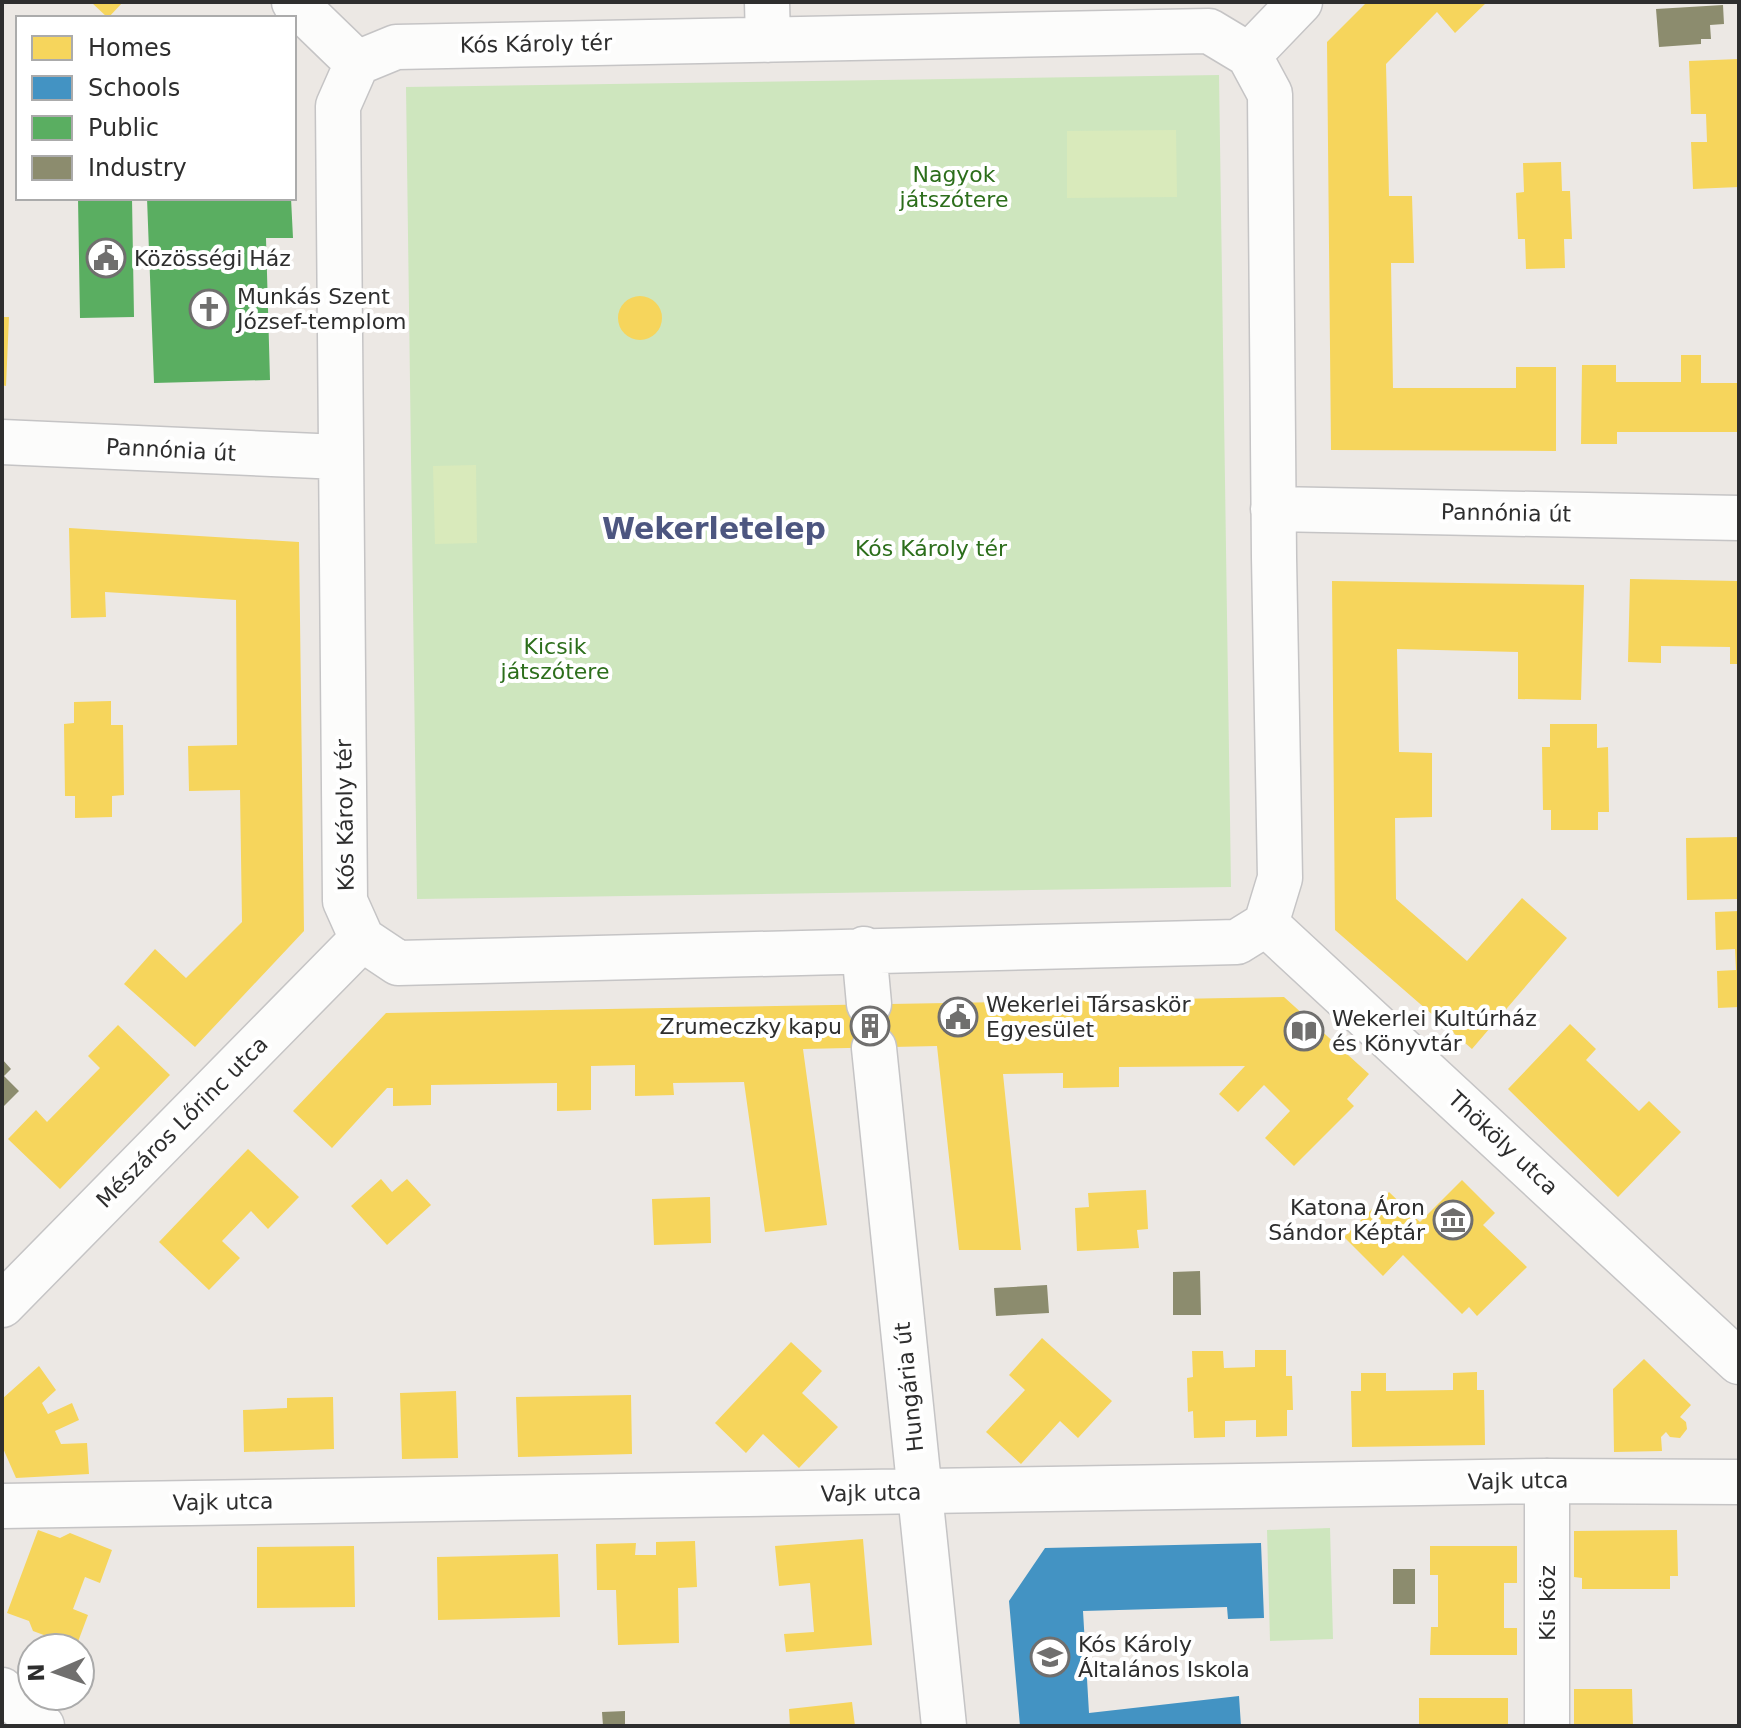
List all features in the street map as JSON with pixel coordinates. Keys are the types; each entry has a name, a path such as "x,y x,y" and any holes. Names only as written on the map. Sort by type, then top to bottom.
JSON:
{"street":[{"path":"294,2 357,63"},
{"path":"362,939 398,963 1237,942 1266,924 1280,878 1270,94 1249,55 1300,2"},
{"name":"Kós Károly tér","path":"362,939 345,901 340,457 338,106 357,63 396,47 768,21 1209,31 1249,55"},
{"name":"Pannónia út","path":"2,442 340,457"},
{"name":"Pannónia út","path":"1273,509 1739,518"},
{"name":"Thököly utca","path":"1266,924 1739,1362"},
{"name":"Mészáros Lőrinc utca","path":"2,1305 362,939"},
{"path":"864,949 869,1004"},
{"name":"Hungária út","path":"874,1048 944,1726"},
{"name":"Vajk utca","path":"2,1506 1547,1481 1739,1482"},
{"name":"Kis köz","path":"1547,1481 1547,1726"},
{"path":"2,1690 42,1726"}],"green space":[{"name":"Kós Károly tér","path":"1219,75 1231,887 417,899 406,87"},
{"path":"1176,130 1177,197 1067,198 1067,131"},
{"path":"476,465 477,543 435,544 433,466"},
{"path":"1330,1528 1333,1639 1270,1641 1267,1530"}],"building: Homes":[{"path":"91,2 123,2 110,16"},
{"path":"1367,2 1487,2 1455,33 1437,12 1386,64 1389,196 1412,196 1414,263 1391,263 1393,388 1516,388 1516,367 1556,367 1556,451 1331,450 1327,42"},
{"path":"1739,59 1739,187 1693,189 1691,142 1707,142 1706,114 1691,114 1689,61"},
{"path":"1561,162 1562,191 1570,191 1572,239 1564,239 1565,268 1526,269 1525,239 1518,239 1516,193 1524,192 1523,163"},
{"path":"640,296 655,303 662,318 655,333 640,340 625,333 618,318 625,303"},
{"path":"2,317 9,317 6,386 2,385"},
{"path":"1681,355 1701,355 1701,383 1739,383 1739,432 1617,432 1617,444 1581,444 1582,365 1616,365 1616,382 1681,382"},
{"path":"69,528 299,542 304,931 195,1047 124,984 155,949 186,978 242,922 240,790 189,791 188,746 237,745 236,600 105,592 106,617 71,618"},
{"path":"1630,579 1739,581 1739,664 1730,664 1730,647 1661,646 1661,663 1628,662"},
{"path":"1332,581 1584,585 1581,700 1518,699 1518,652 1397,649 1399,752 1432,753 1432,817 1395,818 1396,899 1467,961 1522,898 1567,938 1472,1049 1335,930"},
{"path":"111,701 111,725 123,725 124,795 112,796 112,817 75,818 75,796 65,796 64,724 74,723 74,702"},
{"path":"1550,724 1597,724 1597,748 1608,747 1609,812 1598,812 1598,830 1551,830 1551,810 1543,810 1542,747 1550,747"},
{"path":"1739,837 1739,899 1687,900 1686,838"},
{"path":"1739,911 1739,1007 1718,1008 1717,971 1736,970 1735,949 1716,950 1715,912"},
{"path":"1284,997 1369,1074 1347,1099 1354,1106 1294,1166 1265,1138 1290,1111 1264,1085 1238,1112 1219,1094 1245,1066 1119,1067 1119,1087 1063,1088 1063,1073 1003,1074 1021,1250 959,1250 937,1046 803,1049 827,1225 765,1232 744,1082 673,1083 674,1095 635,1096 635,1065 591,1066 591,1110 557,1111 557,1083 431,1085 431,1105 393,1106 393,1088 387,1088 332,1148 293,1111 386,1013"},
{"path":"1570,1024 1596,1049 1586,1060 1639,1111 1649,1101 1681,1132 1618,1197 1508,1089"},
{"path":"118,1025 170,1075 60,1189 8,1139 36,1110 47,1122 100,1068 88,1056"},
{"path":"248,1149 299,1197 268,1229 251,1211 222,1241 240,1258 209,1290 159,1242"},
{"path":"381,1179 392,1192 407,1179 431,1205 387,1245 351,1206"},
{"path":"1462,1180 1495,1213 1483,1225 1527,1267 1477,1316 1469,1307 1462,1314 1403,1255 1383,1276 1344,1237 1389,1192 1420,1222"},
{"path":"1146,1190 1148,1229 1137,1230 1139,1248 1077,1251 1075,1208 1089,1207 1088,1193"},
{"path":"710,1197 711,1243 654,1245 652,1199"},
{"path":"1042,1338 1112,1401 1078,1438 1060,1421 1021,1464 986,1432 1025,1390 1009,1375"},
{"path":"791,1342 822,1371 802,1393 838,1427 799,1468 763,1434 746,1453 715,1423"},
{"path":"1255,1350 1286,1350 1286,1376 1292,1376 1293,1410 1287,1410 1287,1436 1256,1437 1256,1420 1225,1421 1225,1437 1194,1438 1193,1411 1188,1412 1187,1378 1193,1377 1192,1351 1223,1351 1224,1368 1255,1367"},
{"path":"1644,1359 1691,1405 1680,1417 1686,1422 1687,1429 1680,1438 1670,1437 1666,1432 1661,1437 1662,1451 1614,1452 1613,1389"},
{"path":"39,1366 56,1390 42,1403 48,1414 72,1403 79,1420 55,1431 61,1444 87,1443 89,1474 16,1478 2,1446 2,1399"},
{"path":"1477,1372 1477,1390 1484,1390 1485,1445 1352,1447 1351,1391 1361,1391 1361,1373 1386,1373 1386,1391 1453,1390 1453,1373"},
{"path":"456,1391 458,1458 402,1459 400,1393"},
{"path":"631,1395 632,1454 518,1457 516,1397"},
{"path":"333,1397 334,1449 244,1452 243,1410 287,1408 287,1398"},
{"path":"38,1530 60,1538 70,1533 112,1550 100,1583 85,1577 73,1609 88,1615 82,1632 36,1632 29,1621 7,1613"},
{"path":"1677,1530 1678,1576 1670,1576 1670,1589 1582,1589 1582,1578 1574,1577 1574,1531"},
{"path":"863,1539 872,1645 786,1652 784,1634 814,1632 810,1583 779,1586 775,1546"},
{"path":"695,1541 697,1587 678,1588 679,1643 618,1645 616,1590 597,1590 596,1544 636,1543 635,1555 656,1555 656,1542"},
{"path":"354,1546 355,1607 257,1608 257,1547"},
{"path":"1430,1546 1517,1546 1517,1583 1504,1583 1504,1628 1517,1628 1517,1655 1430,1655 1431,1627 1438,1627 1438,1575 1430,1575"},
{"path":"558,1554 560,1617 438,1620 437,1557"},
{"path":"1574,1689 1632,1689 1633,1726 1574,1726"},
{"path":"1419,1698 1508,1698 1508,1726 1419,1724"},
{"path":"852,1702 855,1726 790,1726 789,1709"}],"building: Schools":[{"name":"Kós Károly Általános Iskola","path":"1261,1543 1264,1618 1228,1619 1227,1607 1083,1611 1089,1713 1239,1696 1241,1726 1020,1726 1009,1601 1045,1548"}],"building: Public":[{"name":"Közösségi Ház","path":"78,200 132,200 134,317 80,318"},
{"name":"Munkás Szent József-templom","path":"147,200 291,200 293,238 266,238 270,380 154,383"}],"building: Industry":[{"path":"1723,5 1724,24 1710,25 1711,39 1701,39 1701,44 1659,47 1656,9"},
{"path":"2,1059 11,1069 4,1076 19,1091 2,1108"},
{"path":"1200,1271 1201,1315 1173,1315 1173,1272"},
{"path":"1047,1285 1049,1313 996,1316 994,1288"},
{"path":"1393,1569 1415,1569 1415,1604 1393,1604"},
{"path":"625,1711 625,1726 603,1726 602,1712"}],"place":[{"name":"Közösségi Ház","path":"106,258"},
{"name":"Munkás Szent József-templom","path":"209,309"},
{"name":"Wekerlei Társaskör Egyesület","path":"958,1017"},
{"name":"Zrumeczky kapu","path":"870,1026"},
{"name":"Wekerlei Kultúrház és Könyvtár","path":"1304,1031"},
{"name":"Katona Áron Sándor Képtár","path":"1453,1220"},
{"name":"Kós Károly Általános Iskola","path":"1050,1657"}],"district":[{"name":"Wekerletelep","path":"714,528"}],"park label":[{"name":"Nagyok játszótere","path":"954,186"},
{"name":"Kicsik játszótere","path":"555,658"}]}
